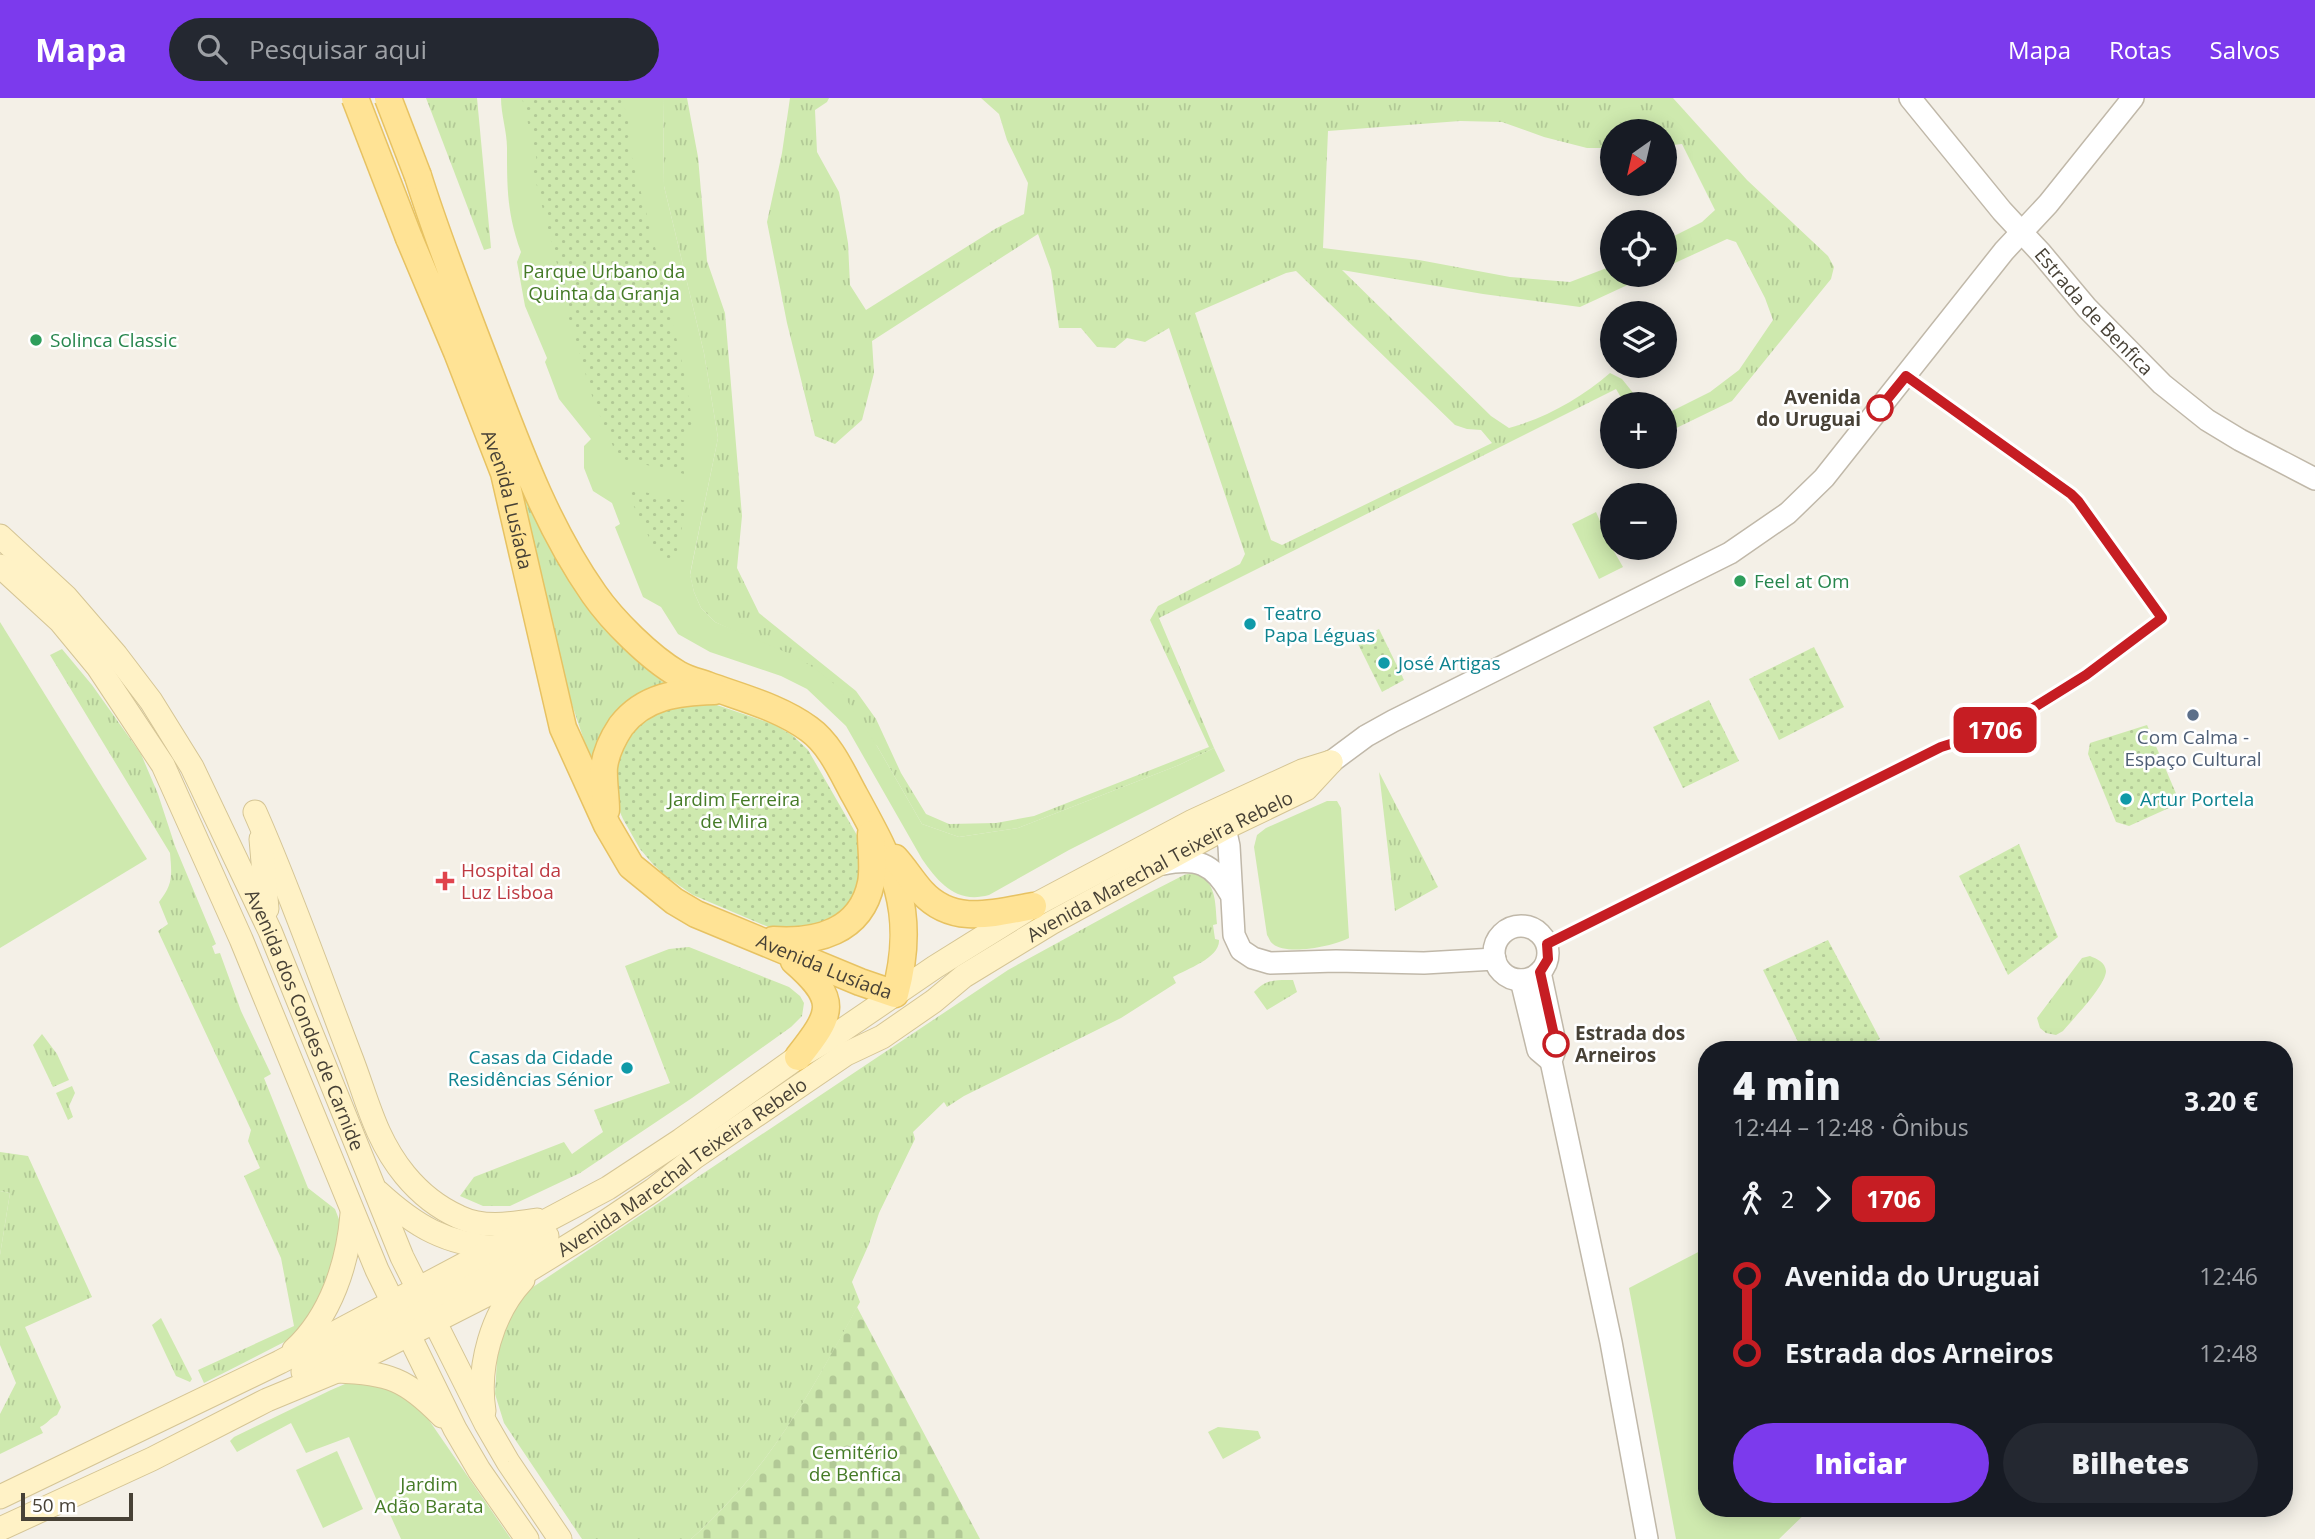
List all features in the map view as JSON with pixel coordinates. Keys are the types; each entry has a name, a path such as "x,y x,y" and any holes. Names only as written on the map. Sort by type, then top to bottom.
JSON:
{"main road":[{"name":"Avenida Lusíada","path":"355,98 409,239 468,349 552,524 593,592 609,614 657,659 679,675 779,712 811,730 833,756 895,873 902,909 904,956 895,994 696,914 674,901 631,866 607,825 563,728 504,473 468,349 435,230 388,98"},
{"name":"Avenida dos Condes de Carnide","path":"0,537 66,597 116,655 151,701 192,767 270,931 402,1257 486,1424 560,1539"},
{"name":"Avenida dos Condes de Carnide","path":"0,566 60,621 98,667 163,765 242,939 352,1211 401,1319 455,1429 479,1470 527,1539"},
{"path":"607,825 604,767 616,733 626,720 635,710 650,701 669,695 723,691"},
{"name":"Avenida Marechal Teixeira Rebelo","path":"267,1400 310,1368 480,1279 540,1242 608,1188 798,1057 1033,906 1205,817 1301,771 1331,762"},
{"name":"Avenida Marechal Teixeira Rebelo","path":"0,1497 280,1362 401,1319 427,1306 537,1265 653,1190 695,1157 846,1054 881,1037 934,1001 964,976 1051,923 1225,828 1306,789 1331,762"},
{"path":"1225,828 1230,812 1252,795"},
{"path":"270,931 261,835 255,812 273,852 370,1114 404,1174 444,1209 470,1221 506,1225 551,1218"},
{"path":"1205,817 1218,819 1225,828"},
{"path":"877,836 923,894 954,913 988,915 1033,906"},
{"path":"754,938 810,940 848,923 865,900 877,836"},
{"path":"779,948 815,980 826,1002 821,1026 798,1057"},
{"path":"846,1054 883,1018 895,994 926,992 964,976"},
{"path":"370,1114 371,1181 406,1217 435,1234 479,1246 498,1248"},
{"name":"Avenida Marechal Teixeira Rebelo","path":"427,1306 498,1248 608,1188"},
{"path":"280,1362 307,1338 336,1285 349,1246 352,1211"},
{"path":"486,1424 482,1389 487,1353 496,1322 509,1297 537,1265"},
{"name":"Avenida Marechal Teixeira Rebelo","path":"0,1529 187,1442 267,1400 337,1371 401,1319"},
{"path":"337,1371 381,1375 401,1382 424,1398 455,1429"},
{"path":"174,1414 187,1442"}],"street":[{"name":"Estrada de Benfica","path":"1910,98 1993,201 2095,316 2177,398 2240,440 2315,479"},
{"path":"1331,762 1384,726 1730,553 1779,520 1824,478 2004,251 2048,204 2133,98"},
{"path":"1225,828 1234,935 1247,956 1270,963 1424,963 1495,959"},
{"path":"1163,863 1190,860 1202,864 1219,875 1231,895"},
{"path":"1517,927 1532,928 1547,944 1548,959 1531,976 1507,976 1495,959 1496,945 1504,933 1517,927"},
{"path":"1531,976 1538,1050 1551,1061 1611,1342 1647,1539"}],"green space":[{"path":"426,98 477,98 491,248 484,250"},
{"name":"Parque Urbano da Quinta da Granja","path":"501,98 663,98 664,186 704,353 718,438 690,574 694,592 701,608 715,622 795,656 838,687 877,746 922,824 959,837 1018,828 1179,765 1214,748 1225,771 1069,850 989,895 967,897 942,883 922,859 846,726 807,689 781,676 710,652 678,634 661,607 643,597 615,527 620,524 612,503 593,491 584,468 584,446 591,439 559,399 545,362 547,358 525,306 517,262 521,252 509,201 507,142"},
{"path":"522,98 622,98 632,136 627,138 685,376 693,426 685,427 684,474 618,458 593,399 562,296 565,295 532,167 538,165"},
{"path":"663,98 687,98 698,157 707,261 725,313 742,516 737,568 759,613 856,691 876,719 901,773 926,814 949,824 996,823 1034,816 1209,747 1150,620 1158,606 1240,564 1245,554 1169,328 1145,342 1127,338 1115,348 1097,347 1081,328 1059,328 1051,270 1038,234 872,341 874,373 862,420 835,444 815,436 787,323 767,222 782,153 790,98 829,98 815,110 817,152 839,192 848,243 850,285 866,310 995,229 1024,214 1028,183 1007,140 999,114 981,98 1673,98 1747,180 1828,256 1834,267 1831,279 1732,401 1677,428 1677,408 1710,392 1739,370 1773,320 1765,298 1736,242 1727,239 1677,262 1677,234 1702,222 1715,210 1682,144 1677,145 1677,119 1600,119 1600,148 1587,148 1544,137 1502,122 1460,121 1328,131 1323,248 1419,260 1510,277 1570,282 1600,271 1600,287 1623,287 1580,307 1342,270 1491,416 1509,428 1523,424 1562,406 1604,378 1620,378 1632,392 1618,392 1616,389 1600,392 1600,397 1159,618 1214,748 1179,765 1018,828 959,837 922,824 877,746 762,644 715,622 701,608 690,575 718,438 704,353 664,186","holes":["1296,271 1455,425 1481,430 1492,443 1282,545 1271,540 1195,313"]},
{"path":"452,312 589,608 625,649 666,684 592,764 558,663"},
{"path":"625,488 687,501 676,558 660,560"},
{"path":"1596,512 1600,521 1600,560 1619,560 1623,567 1599,579 1572,524"},
{"path":"0,622 147,859 0,948"},
{"path":"1379,629 1404,680 1382,692 1356,640"},
{"path":"1814,647 1844,707 1779,740 1749,679"},
{"path":"62,649 92,685 141,754 175,846 216,944 212,946 215,954 220,953 241,1011 271,1074 264,1078 308,1188 335,1209 340,1222 339,1244 319,1300 301,1329 290,1339 204,1383 198,1370 294,1326 281,1258 244,1176 260,1168 248,1141 251,1130 158,931 168,924 159,902 170,879 170,853 50,655"},
{"path":"1709,700 1739,761 1683,788 1653,727"},
{"name":"Jardim Ferreira de Mira","path":"705,701 773,724 792,735 808,750 858,837 866,882 832,928 773,929 693,895 652,863 640,849 623,819 616,803 610,768 637,716"},
{"path":"2147,725 2180,803 2129,826 2116,822 2088,754 2090,743"},
{"path":"1379,772 1438,887 1395,911"},
{"path":"1327,801 1337,801 1341,808 1349,938 1311,948 1280,948 1272,943 1267,935 1254,847 1257,835 1266,828"},
{"path":"2019,844 2058,937 2008,975 1959,876"},
{"path":"1191,873 1206,880 1215,900 1217,924 1213,925 1215,939 1219,940 1209,958 1173,977 1176,983 1121,1018 947,1107 944,1102 913,1132 915,1139 879,1213 852,1282 860,1302 806,1398 766,1458 743,1486 691,1539 582,1539 504,1423 495,1394 497,1359 504,1330 510,1314 527,1291 1008,970 1145,895"},
{"path":"1828,940 1880,1039 1798,1041 1763,970"},
{"path":"689,947 789,987 804,1003 802,1016 791,1027 692,1098 580,1173 510,1206 483,1206 460,1196 474,1177 564,1142 572,1154 603,1132 594,1110 670,1083 625,966 669,949"},
{"path":"2090,956 2104,965 2106,971 2101,985 2063,1031 2056,1035 2046,1033 2040,1028 2037,1018 2082,958"},
{"path":"1293,980 1297,992 1267,1010 1254,992 1267,982"},
{"path":"42,1034 57,1054 69,1080 53,1087 33,1045"},
{"path":"72,1086 75,1093 69,1106 73,1117 68,1120 56,1093"},
{"path":"0,1152 28,1156 92,1297 25,1327 61,1407 57,1415 40,1427 43,1433 0,1454 0,1414 16,1383 0,1345 0,1255 10,1193 0,1191"},
{"path":"0,1191 10,1193 0,1255"},
{"path":"1698,1252 1698,1517 1802,1517 1779,1539 1676,1539 1629,1288"},
{"name":"Cemitério de Benfica","path":"857,1307 980,1539 691,1539 718,1513 765,1459 804,1401"},
{"path":"161,1318 192,1379 190,1382 176,1376 152,1325"},
{"name":"Jardim Adão Barata","path":"363,1382 403,1393 424,1413 511,1539 401,1539 384,1501 378,1503 349,1437 306,1453 291,1423 237,1452 230,1441 331,1390 345,1384"},
{"path":"1218,1427 1258,1431 1261,1438 1223,1459 1208,1432"},
{"path":"337,1451 363,1509 323,1528 296,1470"}],"bus line":[{"name":"1706","path":"1556,1044 1540,972 1548,959 1547,944 1941,747 2001,728 2086,675 2162,618 2071,494 1906,376 1880,408"}],"place":[{"name":"Solinca Classic","path":"36,340"},
{"name":"Avenida do Uruguai","path":"1880,408"},
{"name":"Feel at Om","path":"1740,581"},
{"name":"Teatro Papa Léguas","path":"1250,624"},
{"name":"José Artigas","path":"1384,663"},
{"name":"Com Calma - Espaço Cultural","path":"2193,715"},
{"name":"Artur Portela","path":"2126,799"},
{"name":"Hospital da Luz Lisboa","path":"445,881"},
{"name":"Estrada dos Arneiros","path":"1556,1044"},
{"name":"Casas da Cidade Residências Sénior","path":"627,1068"}]}
